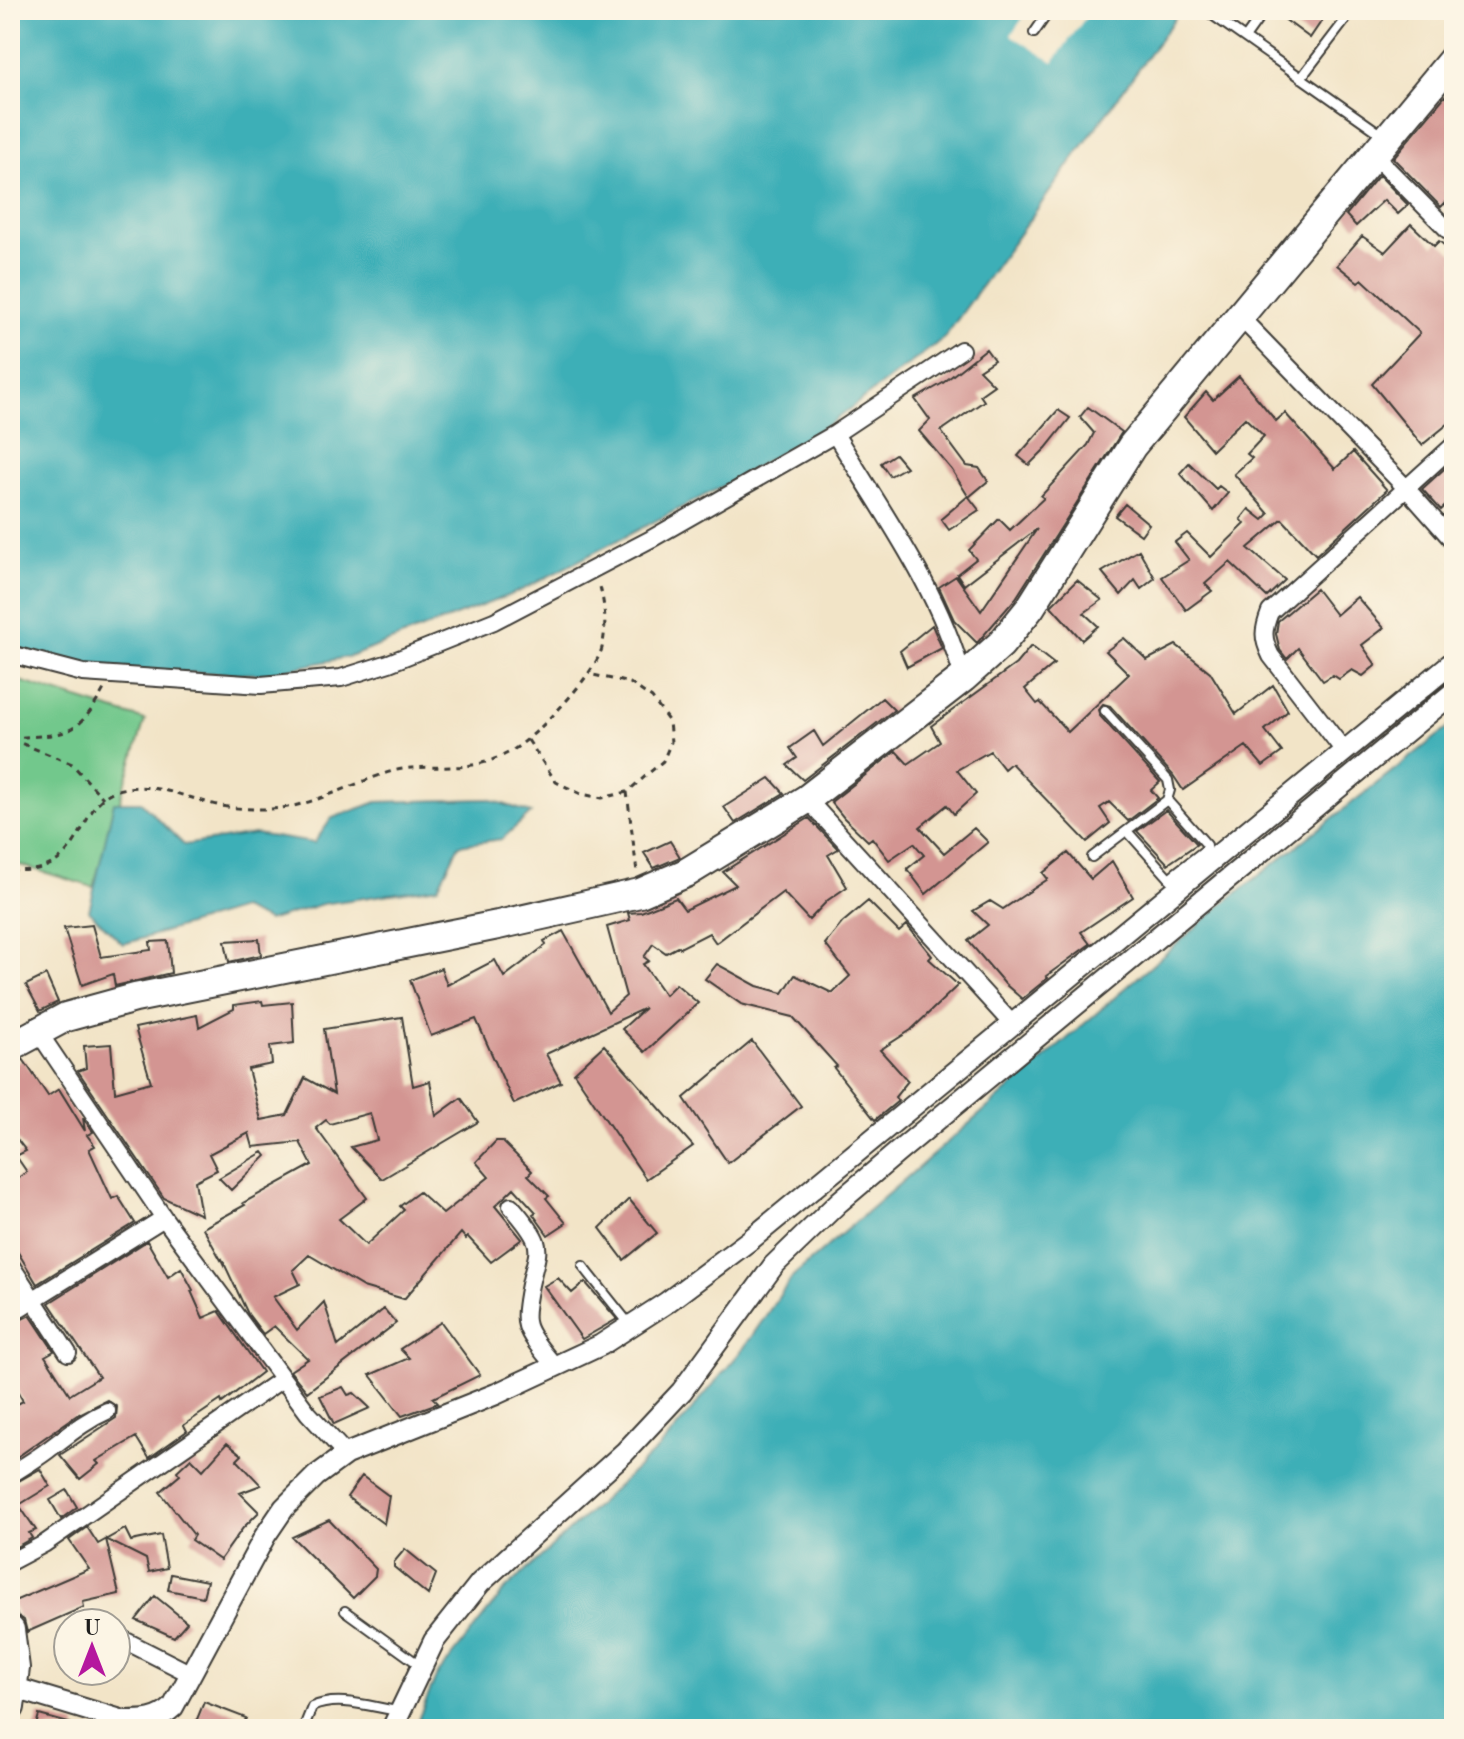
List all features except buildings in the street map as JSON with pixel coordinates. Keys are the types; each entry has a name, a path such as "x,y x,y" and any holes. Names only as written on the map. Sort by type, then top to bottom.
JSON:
{"highway":[{"path":"10,1047 66,1017 135,998 498,925 640,893 686,873 807,799 963,678 1001,644 1030,608 1132,446 1454,58"},
{"path":"10,1630 14,1649 12,1697"}],"street":[{"path":"1379,146 1454,236"},
{"path":"1240,317 1407,489 1454,542"},
{"path":"10,654 83,673 261,685 341,678 403,658 494,621 595,569 835,434 961,350"},
{"path":"835,434 930,592 957,654 963,678"},
{"path":"1345,752 1271,656 1264,643 1263,630 1270,612 1454,445"},
{"path":"12,1697 103,1717 143,1721 161,1718 173,1707 265,1536 284,1508 316,1476 346,1454 496,1394 601,1345 666,1303 750,1240 855,1151 1013,1025 1206,856 1345,752 1454,661"},
{"path":"395,1720 434,1641 480,1583 625,1452 682,1391 774,1265 839,1202 1454,692"},
{"path":"807,799 1013,1025"},
{"path":"1173,887 1188,912"},
{"path":"37,1030 164,1218 308,1413 346,1454"},
{"path":"511,1206 534,1232 538,1246 539,1256 525,1311 527,1328 555,1367"},
{"path":"10,1314 164,1218"},
{"path":"750,1240 757,1255 774,1265"},
{"path":"10,1264 68,1353"},
{"path":"10,1562 44,1544 282,1379"},
{"path":"10,1475 89,1419 107,1411"},
{"path":"132,1644 191,1674"}],"lane":[{"path":"1034,33 1050,10"},
{"path":"1205,10 1301,78 1379,146"},
{"path":"1245,38 1265,10"},
{"path":"1301,78 1353,10"},
{"path":"1092,857 1167,800 1170,790 1168,780 1105,711"},
{"path":"1167,800 1205,840 1206,856"},
{"path":"1127,831 1173,887"},
{"path":"583,1266 630,1326"},
{"path":"345,1611 421,1666"},
{"path":"303,1729 312,1707 323,1702 342,1702 395,1720"}],"path":[{"path":"10,870 49,867 68,853 103,798 116,790 138,787 182,794 215,805 263,810 309,802 400,769 472,765 507,754 528,740 589,674 602,649 606,609 595,569"},
{"path":"528,740 556,782 581,794 602,798 627,792 663,761 671,742 669,722 652,698 630,683 589,674"},
{"path":"10,738 64,734 78,727 92,711 112,675"},
{"path":"10,738 72,764 103,798"},
{"path":"627,792 640,893"}],"green space":[{"path":"10,678 145,720 93,887 10,862"}],"water":[{"path":"10,10 1181,10 944,338 831,423 721,487 520,591 352,656 266,674 91,671 10,647"},
{"path":"1454,723 1454,1729 414,1729 436,1677 504,1591 664,1443 743,1349 793,1276 1225,902"},
{"path":"488,799 531,813 502,839 459,845 438,887 322,904 268,921 241,909 123,944 89,911 114,802 141,802 184,845 255,834 314,843 332,818 377,802"}],"pier":[{"path":"1029,10 1091,10 1053,62 1011,35"}]}
